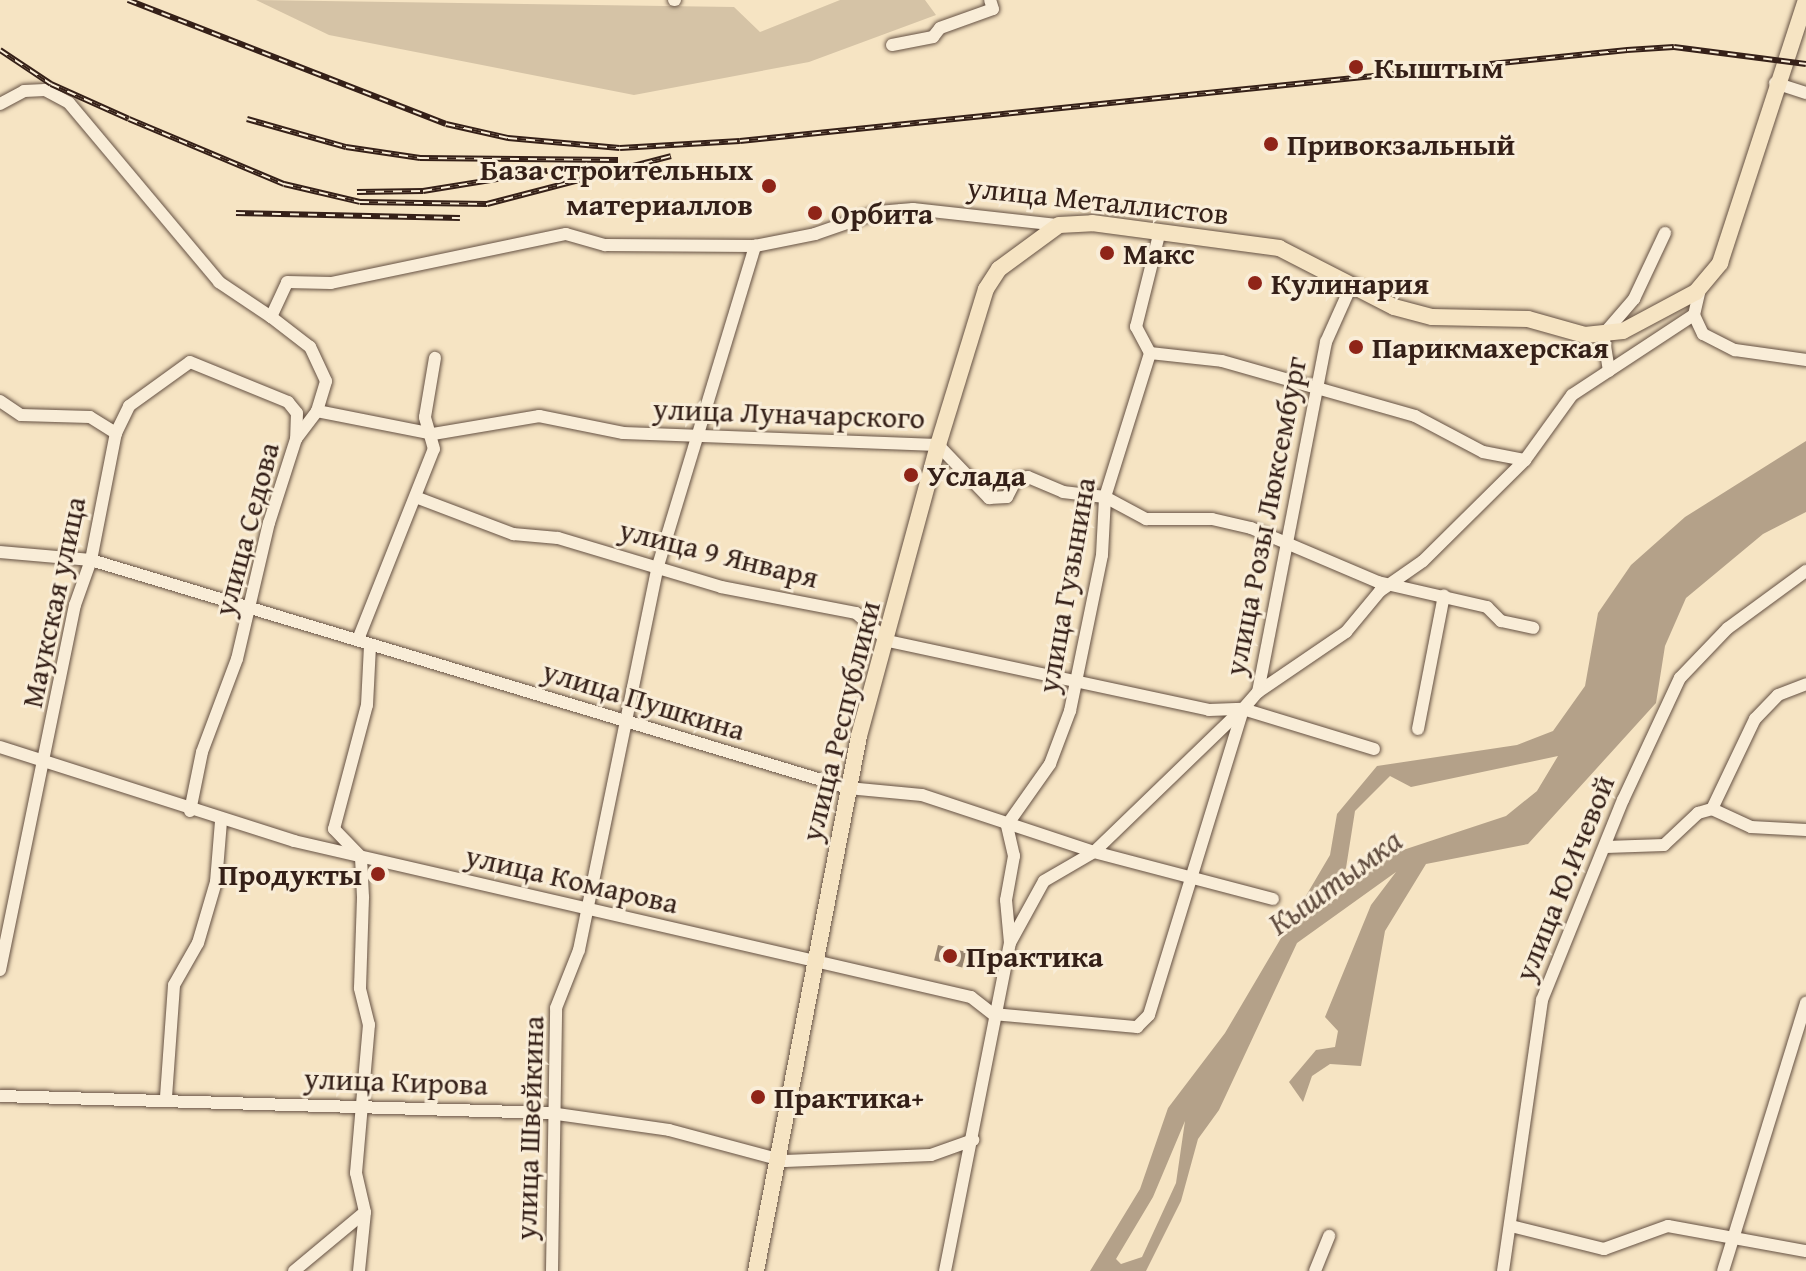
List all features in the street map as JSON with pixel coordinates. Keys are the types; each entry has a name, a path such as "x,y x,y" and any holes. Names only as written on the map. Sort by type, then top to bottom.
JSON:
{"main road":[{"path":"1606,340 1700,289 1731,241 1775,83 1806,0"},
{"name":"улица Металлистов","path":"1059,225 1160,231 1279,248 1352,284 1432,317 1528,319 1606,340"},
{"name":"улица Республики","path":"756,1271 848,788 938,445 986,289 1014,252 1059,225"}],"street":[{"path":"892,45 933,37 940,28 993,9 990,0"},
{"path":"1775,83 1806,93"},
{"name":"улица Седова","path":"0,104 24,91 45,90 69,103 219,282 310,347 326,381 317,411 296,439 252,604 202,752 190,811"},
{"name":"улица Металлистов","path":"271,317 287,282 331,283 566,234 605,245 651,240 714,249 755,246 815,234 878,212 913,209 1059,225"},
{"path":"1160,231 1136,327 1150,353 1222,361 1317,388 1415,416 1483,452 1525,460"},
{"path":"1609,371 1606,340 1634,299 1665,233"},
{"name":"улица Швейкина","path":"552,1271 550,1113 556,1008 579,950 584,907 622,720 644,654 657,569 755,246"},
{"name":"улица Розы Люксембург","path":"1137,1027 1149,1015 1194,877 1243,709 1258,692 1282,545 1326,342 1352,284"},
{"path":"1700,289 1694,315 1703,334 1735,350 1806,360"},
{"path":"1258,692 1346,632 1394,581 1423,561 1525,460 1572,395 1641,353 1694,315"},
{"path":"1606,340 1641,353"},
{"name":"улица Гузынина","path":"1007,825 1050,764 1075,681 1102,555 1105,497 1150,353"},
{"path":"359,637 393,544 418,498 433,434 425,417 435,358"},
{"path":"0,401 21,415 90,417 116,433 146,389 190,362 288,402 297,413 296,439"},
{"name":"улица Луначарского","path":"317,411 433,434 539,416 623,433 698,433 760,441 895,438 938,445 989,498 1007,497 1016,479 1028,477 1063,492 1105,497 1146,519 1212,519 1251,528 1282,545 1378,582 1394,581 1487,607 1501,621 1533,628"},
{"name":"Маукская улица","path":"0,970 4,924 46,762 75,605 91,560 116,433"},
{"name":"улица 9 Января","path":"418,498 513,534 558,538 657,569 856,613 888,641 1209,710 1243,709 1374,749"},
{"name":"улица Пушкина","path":"0,552 91,560 252,604 359,637 370,645 848,788 922,795 1094,852 1273,899"},
{"name":"улица Ю.Ичевой","path":"1503,1271 1511,1226 1525,1084 1542,1000 1606,847 1680,678 1728,628 1806,571"},
{"path":"1418,729 1444,595"},
{"path":"359,1271 365,1212 356,1173 359,1106 369,1025 360,988 361,857 334,829 367,705 370,645"},
{"path":"1712,809 1755,719 1778,695 1806,684"},
{"path":"945,1271 973,1140 993,1014 1010,943 1044,881 1094,852 1243,709"},
{"name":"улица Комарова","path":"0,747 221,821 815,965 971,997 993,1014 1137,1027"},
{"path":"1606,847 1664,845 1698,813 1712,809 1751,827 1806,830"},
{"path":"166,1097 174,985 198,943 216,882 221,821"},
{"path":"1007,825 1014,856 1006,900 1010,943"},
{"path":"1723,1271 1806,1003"},
{"name":"улица Кирова","path":"0,1096 166,1097 550,1113 669,1130 778,1159 931,1155 973,1140"},
{"path":"294,1271 365,1212"},
{"path":"1511,1226 1604,1249 1668,1226 1731,1240 1806,1251"},
{"path":"1315,1271 1329,1236"}],"shaded area":[{"path":"256,0 734,7 760,32 840,0 925,0 936,15 809,62 634,95 329,35"}],"water":[{"name":"Кыштымка","path":"1806,441 1806,512 1763,534 1686,598 1665,646 1656,703 1528,844 1426,864 1385,931 1361,1066 1330,1064 1312,1076 1303,1102 1289,1082 1316,1050 1335,1047 1338,1031 1325,1017 1371,905 1396,872 1297,943 1219,1110 1198,1139 1181,1201 1146,1271 1090,1271 1140,1189 1168,1108 1225,1033 1330,855 1337,814 1377,766 1517,745 1553,731 1585,686 1598,613 1631,565 1685,517","holes":["1558,756 1537,791 1506,816 1394,853 1318,912 1346,868 1355,811 1390,776 1411,787","1185,1121 1176,1183 1142,1257 1121,1264 1116,1259 1153,1197"]}],"building":[{"name":"Практика","path":"938,945 966,952 962,968 934,961"}],"railway":[{"path":"128,0 446,124 508,138 620,148 740,141 1627,50 1674,47 1806,64"},
{"path":"0,50 51,84 129,119 284,184 360,202 487,204 671,156"},
{"path":"247,119 346,147 420,158 618,160"},
{"path":"357,192 423,191 547,171"},
{"path":"236,213 460,218"}],"place":[{"name":"Кыштым","path":"1356,67"},
{"name":"Привокзальный","path":"1271,144"},
{"name":"База cтроительных материаллов","path":"769,186"},
{"name":"Орбита","path":"815,213"},
{"name":"Макс","path":"1107,253"},
{"name":"Кулинария","path":"1255,283"},
{"name":"Парикмахерская","path":"1356,347"},
{"name":"Услада","path":"911,475"},
{"name":"Продукты","path":"378,874"},
{"name":"Практика","path":"950,956"},
{"name":"Практика+","path":"758,1097"}]}
